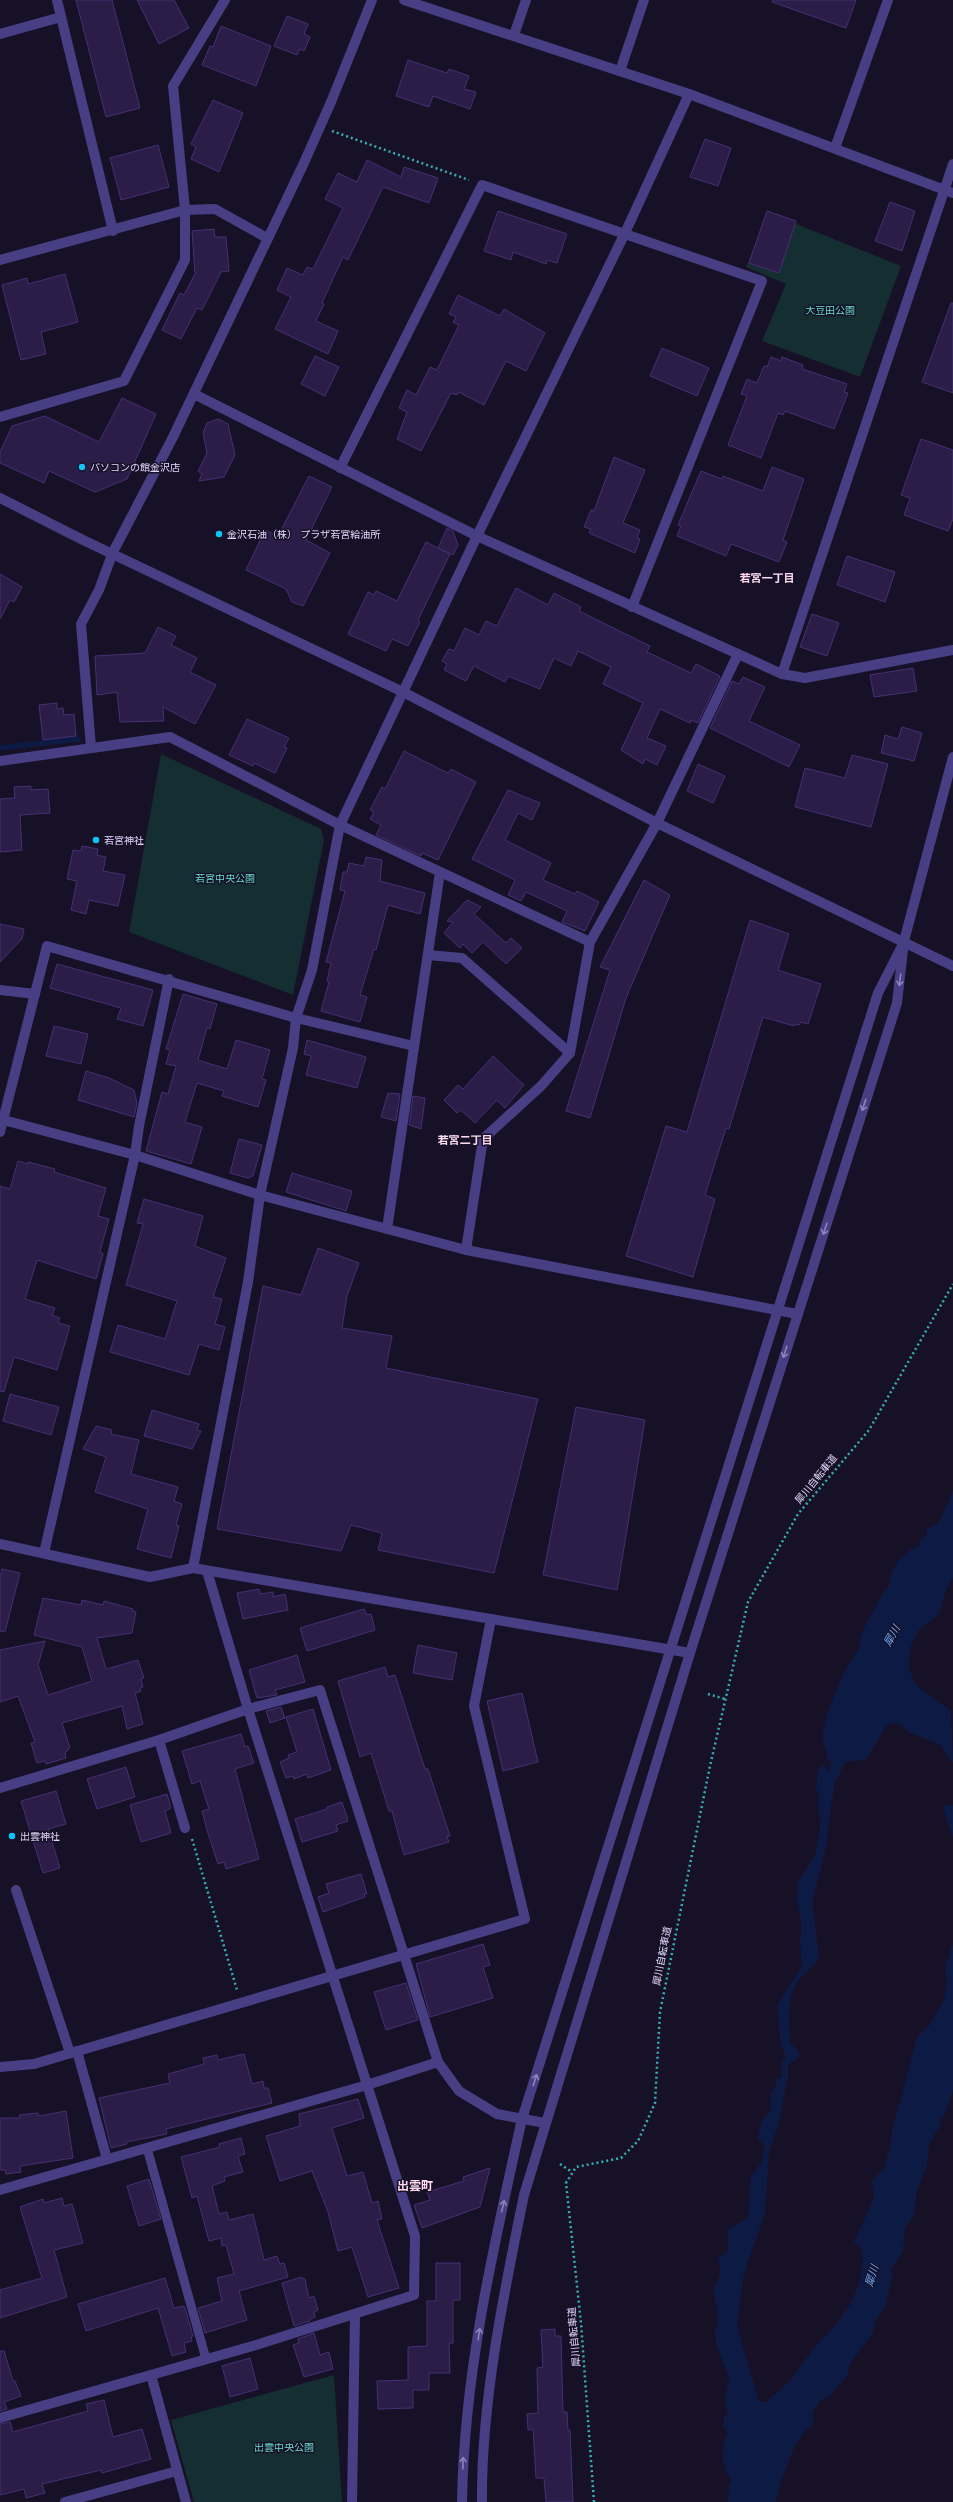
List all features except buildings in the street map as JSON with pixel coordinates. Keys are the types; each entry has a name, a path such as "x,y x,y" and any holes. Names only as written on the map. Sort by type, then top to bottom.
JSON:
{"street":[{"path":"57,0 113,231"},
{"path":"214,0 219,10"},
{"path":"0,417 124,381 185,260 185,210 173,86 225,0"},
{"path":"91,747 81,624 99,590 113,552 194,394 266,238 320,127 372,0"},
{"path":"404,0 514,35 689,94 948,191"},
{"path":"514,35 526,0"},
{"path":"620,71 644,0"},
{"path":"835,148 888,0"},
{"path":"0,34 61,17"},
{"path":"193,1568 248,1282 260,1195 293,1048 296,1018 312,970 340,825 477,536 625,233 689,94"},
{"path":"782,674 948,191 953,164"},
{"path":"340,468 482,185 762,281 632,607"},
{"path":"0,260 113,231 185,210 215,209 266,238"},
{"path":"194,394 477,536 782,674 805,678 953,650"},
{"path":"0,498 404,692 657,823 933,955 953,966"},
{"path":"466,1250 483,1139 541,1086 570,1053 590,942 657,823 738,654"},
{"path":"0,761 170,737 340,825 590,942"},
{"path":"482,2502 486,2420 505,2285 524,2195 690,1654 897,1003 904,941 953,757"},
{"path":"387,1229 440,872"},
{"path":"462,2502 463,2455 470,2389 485,2291 522,2119 672,1650 777,1310 878,993 904,941"},
{"path":"0,1132 2,1119 47,946 169,979 296,1018 414,1046"},
{"path":"428,955 462,958 570,1053"},
{"path":"44,1553 135,1155 139,1126 169,979"},
{"path":"0,990 35,994"},
{"path":"2,1119 135,1155 260,1195 466,1250 797,1314"},
{"path":"0,1544 150,1577 193,1568 690,1654"},
{"path":"0,2418 355,2315 414,2295 415,2236 248,1709 207,1571"},
{"path":"0,2067 34,2064 240,2002 334,1977 525,1919 474,1706 491,1619"},
{"path":"0,1788 159,1740 248,1709 320,1690 438,2062 458,2091 497,2114 545,2123"},
{"path":"159,1740 185,1828"},
{"path":"16,1890 74,2052 107,2159"},
{"path":"0,2190 367,2085 438,2062"},
{"path":"352,2502 355,2315"},
{"path":"151,2375 186,2502"},
{"path":"65,2502 177,2471"}],"lane":[{"path":"147,2148 206,2359"}],"path":[{"path":"320,127 482,185"},
{"name":"犀川自転車道","path":"594,2502 581,2323 566,2183 576,2167 621,2158 638,2141 655,2103 660,2012 681,1901 725,1698 748,1602 798,1514 868,1430 953,1284"},
{"path":"708,1694 725,1698"},
{"path":"185,1828 193,1841 203,1882 240,2002"},
{"path":"560,2164 572,2172"}],"green space":[{"name":"大豆田公園","path":"769,213 901,266 860,377 762,341 786,284 746,267"},
{"name":"若宮中央公園","path":"161,754 321,829 324,840 293,995 129,932"},
{"name":"出雲中央公園","path":"334,2375 342,2502 194,2502 171,2420"}],"water":[{"name":"犀川","path":"953,1491 953,1578 946,1590 939,1614 918,1631 910,1648 909,1669 916,1685 951,1711 953,1763 941,1745 908,1732 900,1724 891,1723 887,1725 866,1759 845,1762 834,1785 826,1847 812,1903 819,1958 815,1964 800,1978 792,1992 790,2000 790,2042 799,2053 799,2057 788,2065 788,2075 779,2122 769,2152 765,2213 744,2273 737,2326 759,2402 766,2402 789,2382 817,2344 834,2327 850,2305 860,2282 863,2257 861,2247 854,2242 874,2198 872,2181 884,2168 917,2037 929,2026 943,2002 947,1985 945,1967 953,1943 953,2091 944,2116 940,2119 941,2124 929,2144 927,2166 917,2191 914,2216 905,2228 903,2251 891,2269 892,2278 885,2307 876,2320 873,2332 850,2364 847,2376 828,2398 822,2399 812,2413 814,2419 811,2428 805,2431 794,2448 784,2473 776,2502 728,2502 729,2486 732,2480 728,2476 724,2464 723,2450 725,2438 728,2433 723,2426 725,2415 728,2413 725,2399 729,2378 717,2346 715,2330 718,2323 717,2307 713,2290 721,2273 718,2258 728,2251 728,2229 748,2218 751,2177 761,2163 765,2148 758,2138 759,2131 762,2121 771,2109 771,2093 776,2085 776,2079 781,2077 782,2061 786,2058 781,2044 777,2006 802,1966 800,1941 802,1927 797,1901 798,1883 815,1855 821,1822 818,1811 819,1796 816,1789 818,1770 824,1765 829,1771 831,1761 826,1760 828,1757 823,1736 825,1723 837,1688 860,1647 859,1641 865,1626 883,1593 889,1586 892,1571 898,1561 907,1552 920,1545 920,1540 927,1535 927,1528 938,1524"},
{"path":"947,1804 953,1805 953,1837 943,1808"}],"waterway":[{"path":"0,748 78,739"}],"place":[{"name":"パソコンの館金沢店","path":"82,467"},
{"name":"金沢石油（株） プラザ若宮給油所","path":"219,534"},
{"name":"若宮神社","path":"96,840"},
{"name":"出雲神社","path":"12,1836"}],"district":[{"name":"若宮一丁目","path":"767,578"},
{"name":"若宮二丁目","path":"465,1140"},
{"name":"出雲町","path":"415,2186"}]}
